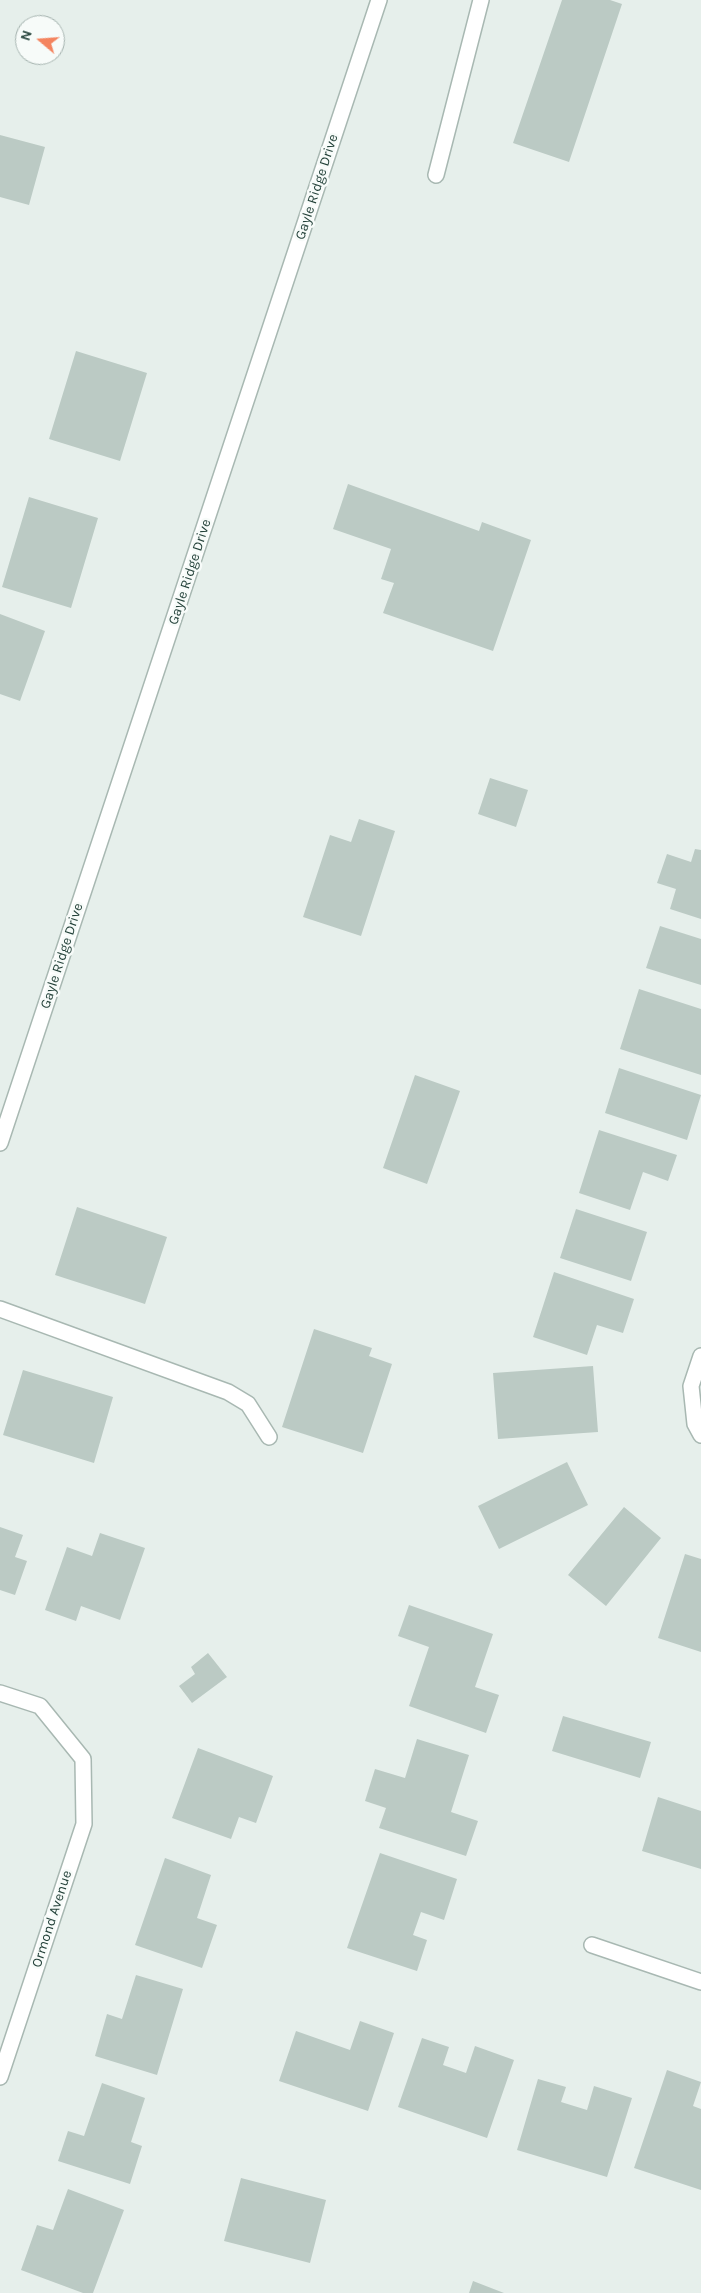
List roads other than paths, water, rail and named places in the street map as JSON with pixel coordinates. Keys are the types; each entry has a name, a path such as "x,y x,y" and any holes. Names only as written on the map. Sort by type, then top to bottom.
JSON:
{"street":[{"name":"Gayle Ridge Drive","path":"0,1144 380,0"},
{"path":"436,174 482,0"},
{"path":"0,1309 228,1392 248,1404 268,1437"},
{"path":"701,1356 691,1386 695,1424 701,1436"},
{"name":"Ormond Avenue","path":"0,1693 40,1706 83,1759 84,1824 0,2076"},
{"path":"592,1945 701,1982"}]}
